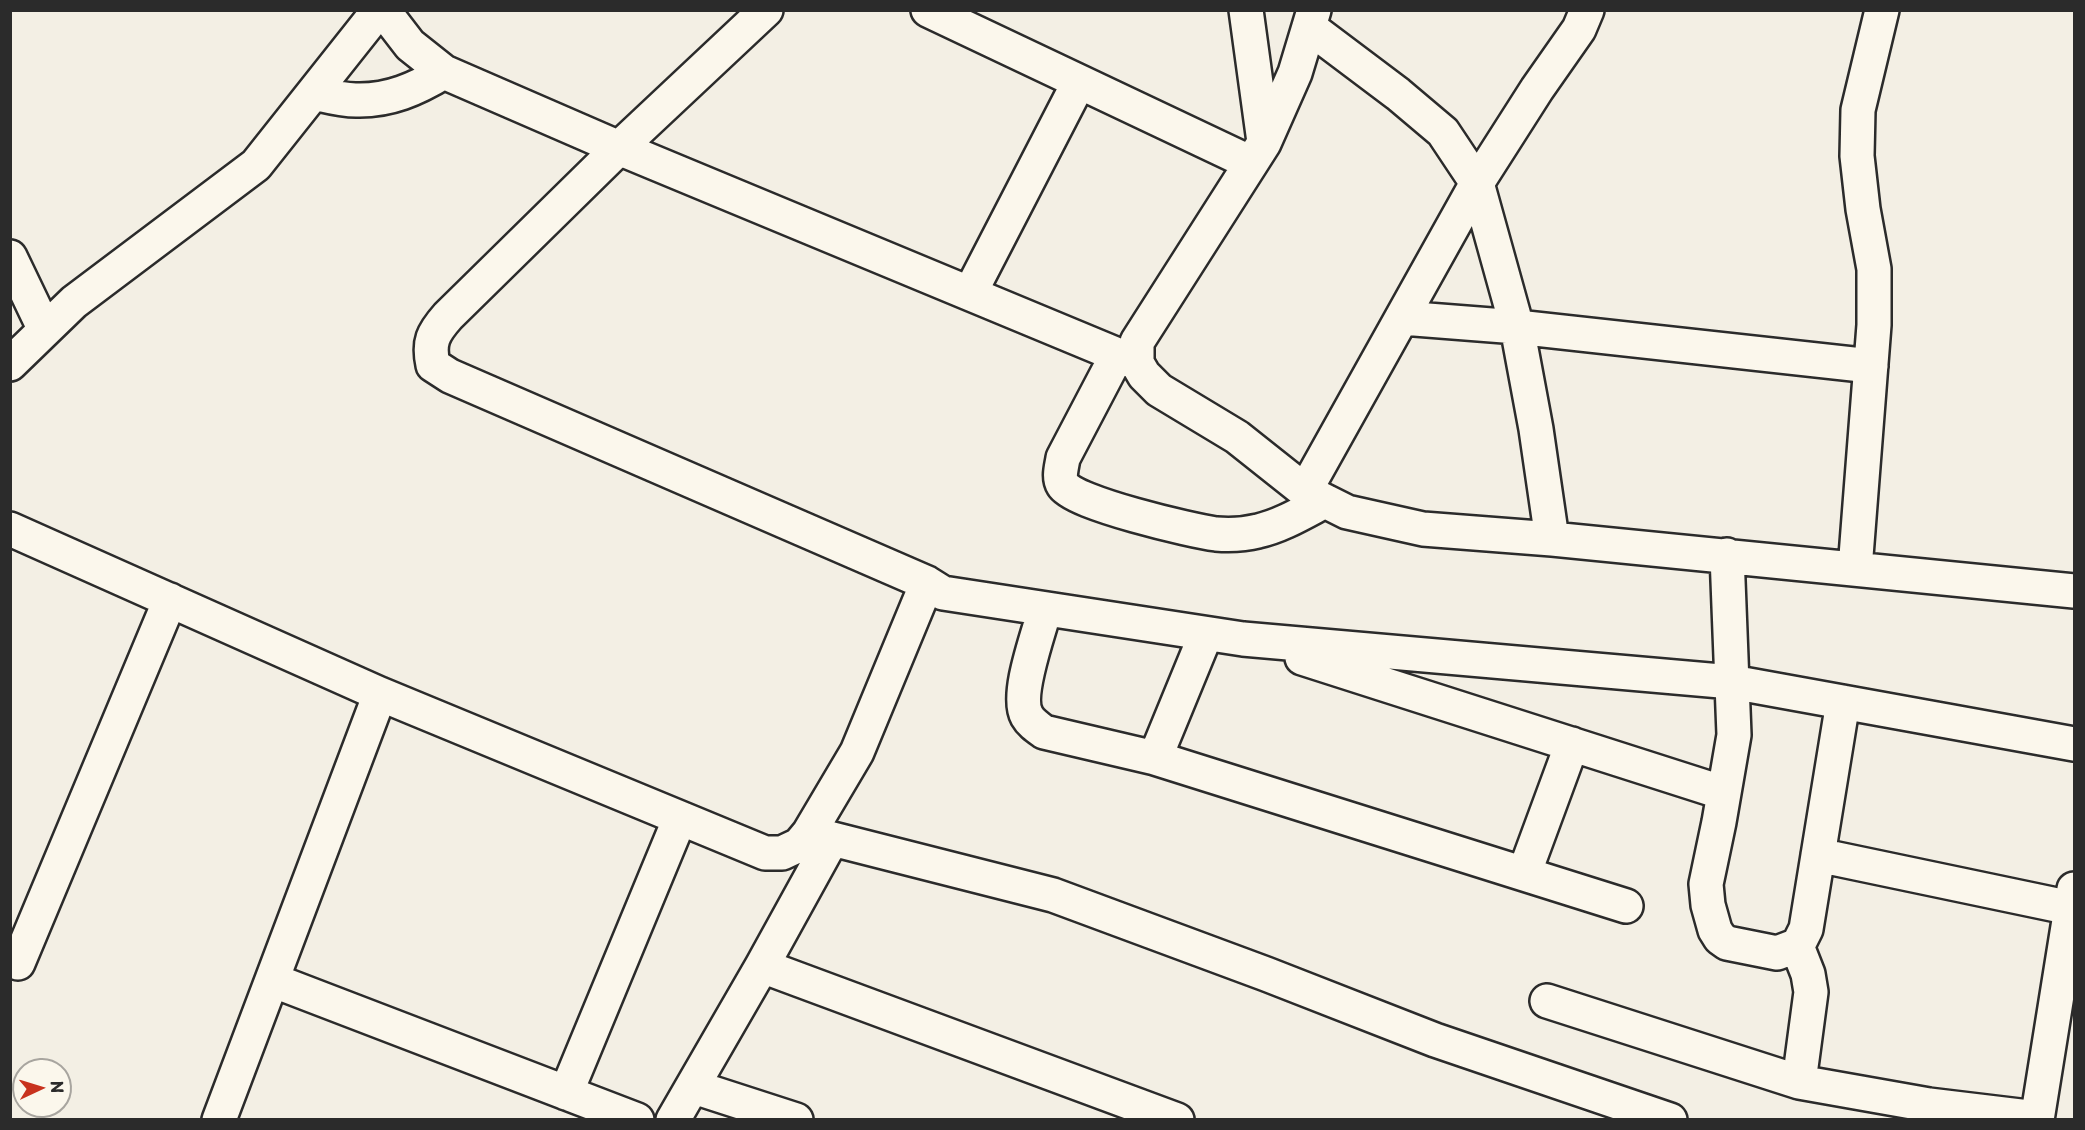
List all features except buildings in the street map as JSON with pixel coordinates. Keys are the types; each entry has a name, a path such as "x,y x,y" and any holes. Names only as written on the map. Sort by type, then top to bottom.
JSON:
{"street":[{"path":"10,364 74,302 256,165 379,10"},
{"path":"383,10 410,45 444,72 619,148 1127,359 1159,390 1237,437 1315,496 1347,512 1423,529 1727,555 2074,591"},
{"path":"766,10 619,148 441,324 435,331 430,351 433,364 450,376 927,583 943,593 1243,639 1732,682 2074,744"},
{"path":"928,10 1079,82 1257,153"},
{"path":"1246,10 1257,153"},
{"path":"1552,539 1536,429 1517,327 1477,183 1443,132 1311,19 1295,73 1257,153 1063,458 1060,472 1063,485 1072,493 1098,504 1177,526 1217,534 1258,531 1289,519 1315,496 1402,318 1477,183 1537,89 1579,29 1587,10"},
{"path":"1855,569 1874,325 1874,269 1863,209 1857,156 1858,110 1882,10"},
{"path":"314,93 355,100 387,97 417,88 444,72"},
{"path":"970,293 1079,82"},
{"path":"10,257 45,330"},
{"path":"1402,318 1517,327 1871,366"},
{"path":"10,529 380,693 765,853 782,853 820,836 1053,895 1435,1040 1670,1119"},
{"path":"1727,555 1734,735 1706,884 1708,905 1715,930 1720,938 1727,942 1777,953 1797,946 1806,929 1844,702"},
{"path":"673,1119 762,966 857,752 927,583"},
{"path":"13,968 171,600"},
{"path":"1045,609 1023,688 1026,714 1034,725 1044,732 1155,758 1626,906"},
{"path":"1155,758 1206,634"},
{"path":"1243,639 1724,793"},
{"path":"219,1119 380,693"},
{"path":"1524,874 1572,744"},
{"path":"566,1093 680,818"},
{"path":"1547,1001 1799,1082 1929,1105 2037,1119 2073,898 1818,855"},
{"path":"1797,946 1808,974 1810,992 1799,1082"},
{"path":"762,966 1123,1110 1177,1119"},
{"path":"272,980 637,1119"},
{"path":"693,1087 796,1119"}]}
